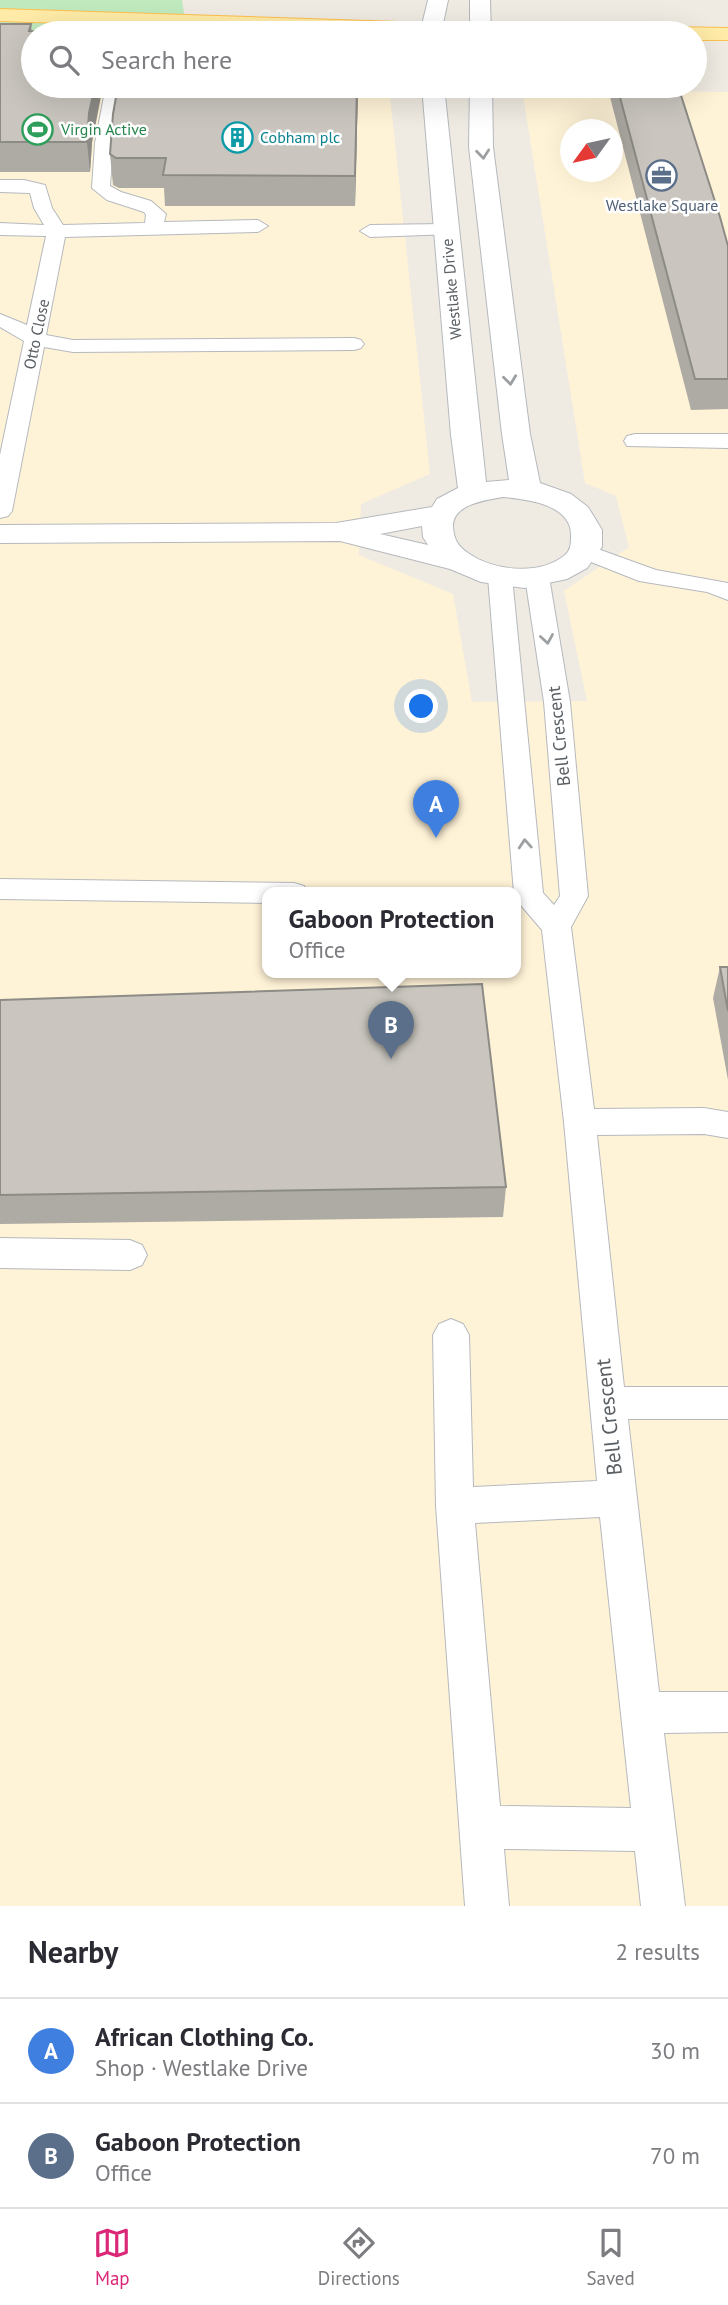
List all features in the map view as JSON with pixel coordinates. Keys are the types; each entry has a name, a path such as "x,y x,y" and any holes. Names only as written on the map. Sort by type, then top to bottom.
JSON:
{"main road":[{"path":"163,0 188,1"},
{"path":"411,6 437,3 480,4 503,8"},
{"path":"0,15 162,21"},
{"path":"707,34 728,34"}],"street":[{"path":"433,21 437,3"},
{"name":"Westlake Drive","path":"434,98 465,435 473,492"},
{"path":"481,98 481,146 516,434 526,489"},
{"path":"0,534 336,532 441,513 473,492 503,488 526,489 558,498 577,511 588,531 588,543 584,551 564,568 537,576 500,577 472,570 455,561 336,532"},
{"path":"441,513 436,526 436,538 443,550 455,561"}],"lane":[{"path":"112,98 104,143 101,188 114,197 151,208 156,214 154,228"},
{"path":"5,185 38,189 43,208 57,230"},
{"path":"0,229 100,232 258,226"},
{"name":"Otto Close","path":"0,511 57,230"},
{"path":"370,231 446,230"},
{"path":"0,320 13,324 34,339 73,346 354,344"},
{"path":"635,442 728,441"},
{"path":"584,551 649,576 718,587 728,593"},
{"name":"Bell Crescent","path":"537,576 557,702 575,896"},
{"path":"500,577 521,788 522,895 556,927 575,896"},
{"path":"0,889 262,893"},
{"path":"522,895 575,896"},
{"name":"Bell Crescent","path":"556,927 580,1122 617,1498 663,1906"},
{"path":"580,1122 704,1121 728,1125"},
{"path":"0,1253 130,1255"},
{"path":"451,1335 455,1506 487,1906"},
{"path":"608,1403 728,1403"},
{"path":"455,1506 617,1498"},
{"path":"641,1713 728,1712"},
{"path":"479,1827 653,1830"}],"shaded area":[{"path":"0,39 21,69 21,98 390,98 430,474 361,504 359,555 453,594 472,702 587,701 564,591 629,547 616,496 585,483 523,98 707,98 707,92 728,92 728,1906 0,1906"}],"green space":[{"path":"0,0 182,0 185,21 21,21 21,30 0,30"}],"building":[{"path":"0,24 21,24 21,98 92,98 87,142 0,142"},
{"name":"Cobham plc","path":"116,98 357,98 355,176 163,175 166,158 116,158 110,154"},
{"path":"620,98 682,98 728,246 728,379 695,379"},
{"path":"720,967 728,967 728,1011"},
{"path":"482,984 506,1187 0,1195 0,1000"}],"place":[{"name":"Virgin Active","path":"38,129"},
{"name":"Cobham plc","path":"237,137"},
{"name":"Westlake Square","path":"662,176"},
{"name":"African Clothing Co.","path":"436,838"},
{"name":"Gaboon Protection","path":"391,1059"}]}
